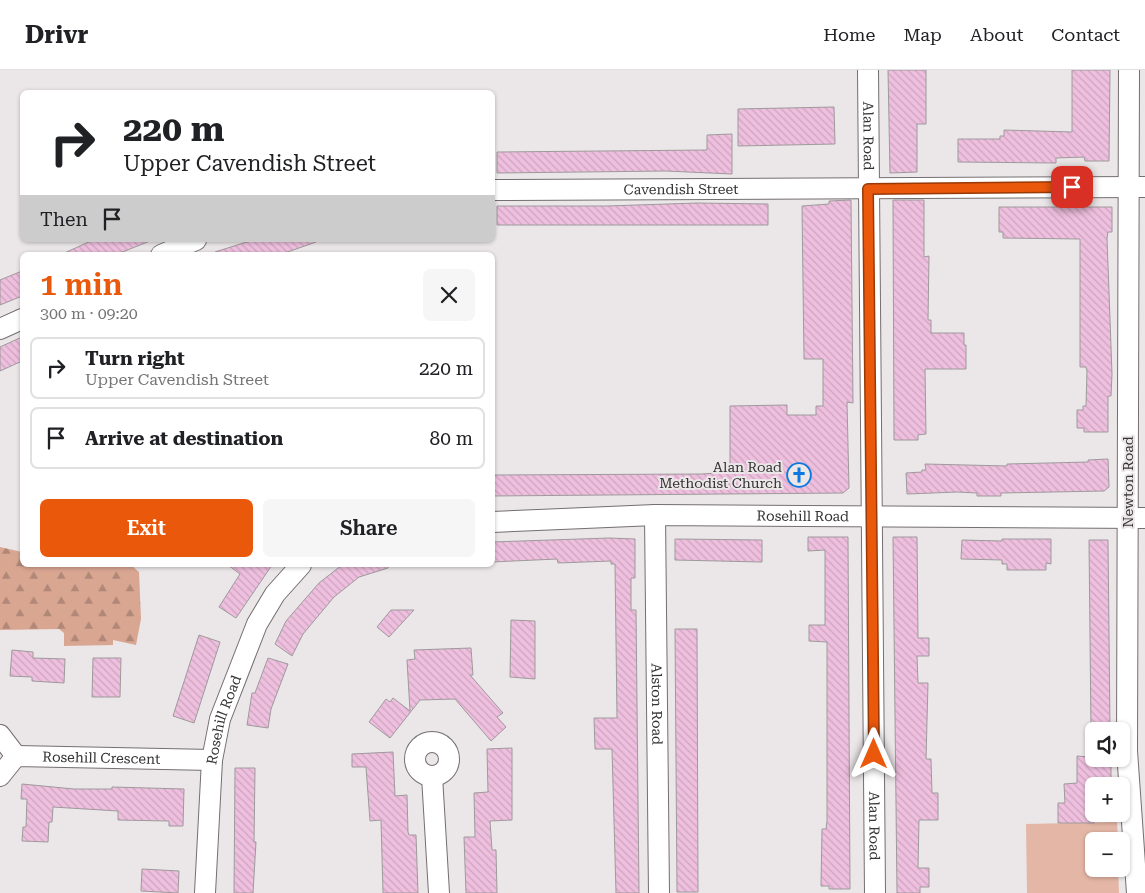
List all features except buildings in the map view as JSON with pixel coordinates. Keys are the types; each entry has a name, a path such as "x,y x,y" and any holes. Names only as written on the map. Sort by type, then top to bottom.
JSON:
{"street":[{"name":"Alan Road","path":"868,70 875,893"},
{"name":"Newton Road","path":"1129,70 1137,187 1137,518 1127,751 1136,893"},
{"name":"Cavendish Street","path":"495,190 1137,187"},
{"path":"168,252 191,242"},
{"path":"0,329 20,319"},
{"name":"Rosehill Road","path":"495,522 655,515 1137,518"},
{"name":"Alston Road","path":"655,515 658,893"},
{"name":"Rosehill Road","path":"205,893 212,760 220,719 257,624 275,594 299,567"},
{"path":"0,735 16,756 0,776"},
{"name":"Rosehill Crescent","path":"16,756 212,760"},
{"path":"432,776 439,893"}],"green space":[{"path":"0,547 20,552 20,567 133,567 139,572 141,619 136,645 113,640 113,645 64,646 64,633 59,629 0,630"}],"shaded area":[{"path":"1117,822 1118,832 1085,832 1085,877 1118,877 1119,893 1027,893 1026,824"}],"place":[{"name":"Alan Road Methodist Church","path":"799,475"}],"route":[{"path":"874,754 873,516 868,189 1072,187"}]}
